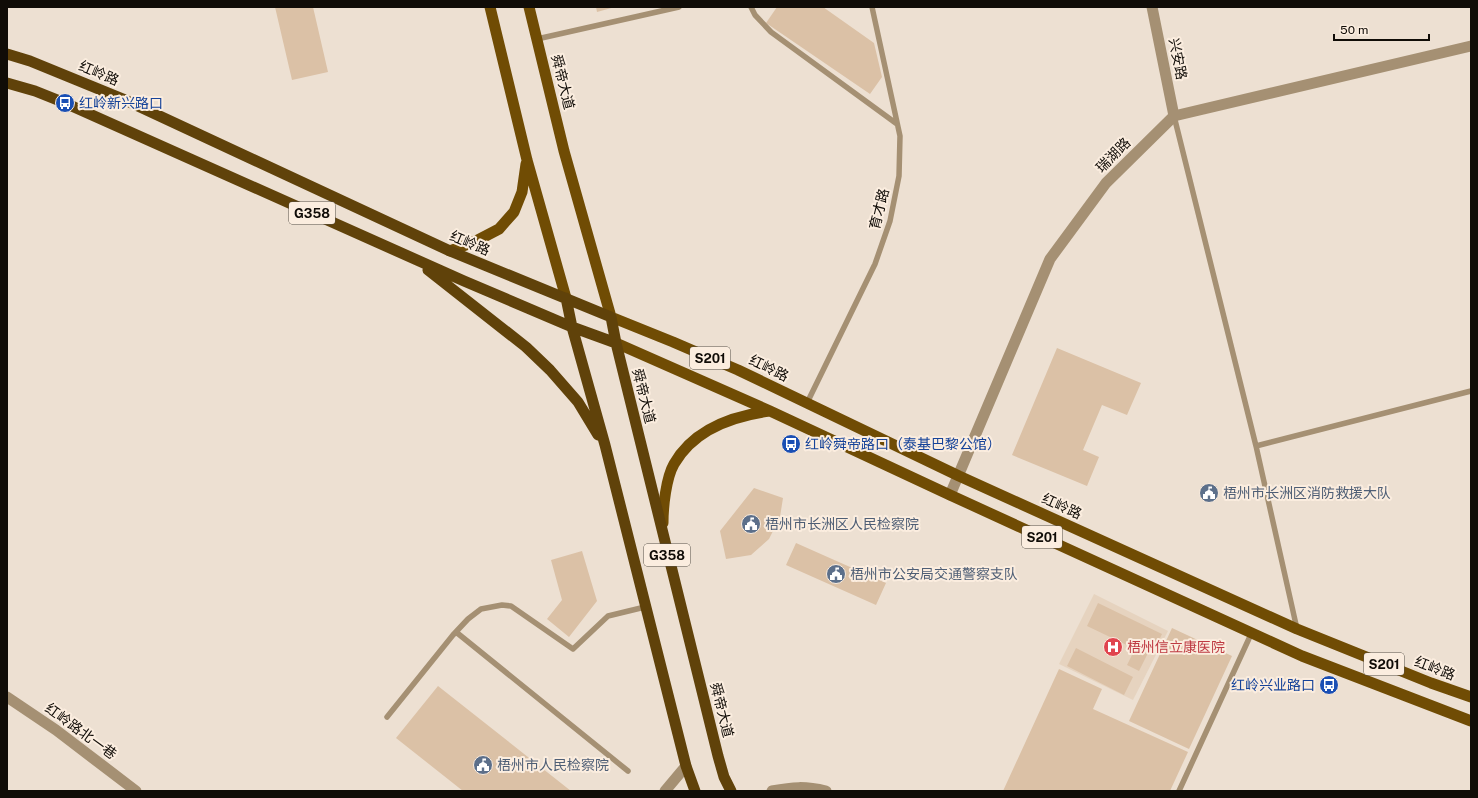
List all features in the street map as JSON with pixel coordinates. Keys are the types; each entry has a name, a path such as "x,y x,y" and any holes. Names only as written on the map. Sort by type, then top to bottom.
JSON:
{"highway":[{"name":"红岭路","path":"7,54 30,61 122,99 450,251 611,317"},
{"name":"G358","path":"7,83 35,91 66,103 415,259 572,327 616,343"},
{"path":"415,259 526,347 550,370 578,402 605,445"},
{"name":"G358","path":"566,298 572,327 605,445 686,766 695,791"},
{"name":"舜帝大道","path":"611,317 663,536 718,756 724,777 731,791"}],"main road":[{"path":"490,7 527,160 566,298"},
{"name":"舜帝大道","path":"529,7 564,151 611,317"},
{"path":"450,251 476,241 499,229 509,218 514,212 522,192 527,160"},
{"name":"红岭路","path":"611,317 723,364 959,476 1297,630 1471,697"},
{"name":"S201","path":"616,343 770,411 1302,656 1471,721"},
{"path":"663,536 663,509 667,486 673,465 682,452 703,432 727,420 748,414 770,411"}],"street":[{"name":"兴安路","path":"1152,7 1174,116"},
{"path":"1174,116 1471,46"},
{"name":"瑞湖路","path":"950,495 1050,259 1106,183 1174,116"},
{"name":"红岭路北一巷","path":"7,697 56,730 136,791"},
{"path":"665,791 686,766"},
{"path":"772,791 794,787 813,788 826,791"}],"lane":[{"path":"537,39 679,7"},
{"path":"751,7 755,16 771,32 897,124"},
{"name":"育才路","path":"807,403 875,264 890,221 900,176 900,136 872,7"},
{"path":"1174,116 1256,446 1297,630"},
{"path":"1256,446 1471,391"},
{"path":"387,717 456,632 468,619 481,609 502,605 511,606 572,649 578,645 594,627 608,616 645,607"},
{"path":"456,632 628,771"},
{"path":"1179,791 1252,632"}],"shaded area":[{"name":"梧州信立康医院","path":"1094,594 1168,631 1133,700 1059,664"}],"building":[{"path":"275,7 313,7 328,72 292,80"},
{"path":"596,7 615,7 597,12"},
{"path":"777,7 823,7 874,43 882,77 870,94 766,23"},
{"path":"1057,348 1141,383 1127,415 1102,405 1083,450 1099,457 1087,486 1012,455"},
{"name":"梧州市长洲区人民检察院","path":"754,488 783,498 780,517 769,539 751,555 726,559 720,531"},
{"name":"梧州市公安局交通警察支队","path":"796,543 886,583 876,605 786,565"},
{"path":"582,551 597,601 569,637 547,619 562,600 551,560"},
{"path":"1098,603 1162,634 1154,651 1150,649 1139,671 1127,665 1135,649 1087,626"},
{"path":"1172,628 1232,656 1189,749 1129,721"},
{"path":"1076,648 1133,677 1124,695 1067,666"},
{"path":"1059,669 1102,689 1093,709 1188,752 1170,791 1003,791"},
{"name":"梧州市人民检察院","path":"438,686 571,791 463,791 396,738"}],"place":[{"name":"红岭新兴路口","path":"65,103"},
{"name":"红岭舜帝路口（泰基巴黎公馆）","path":"791,444"},
{"name":"梧州市长洲区消防救援大队","path":"1209,493"},
{"name":"梧州市长洲区人民检察院","path":"751,524"},
{"name":"梧州市公安局交通警察支队","path":"836,574"},
{"name":"梧州信立康医院","path":"1113,647"},
{"name":"红岭兴业路口","path":"1329,685"},
{"name":"梧州市人民检察院","path":"483,765"}]}
